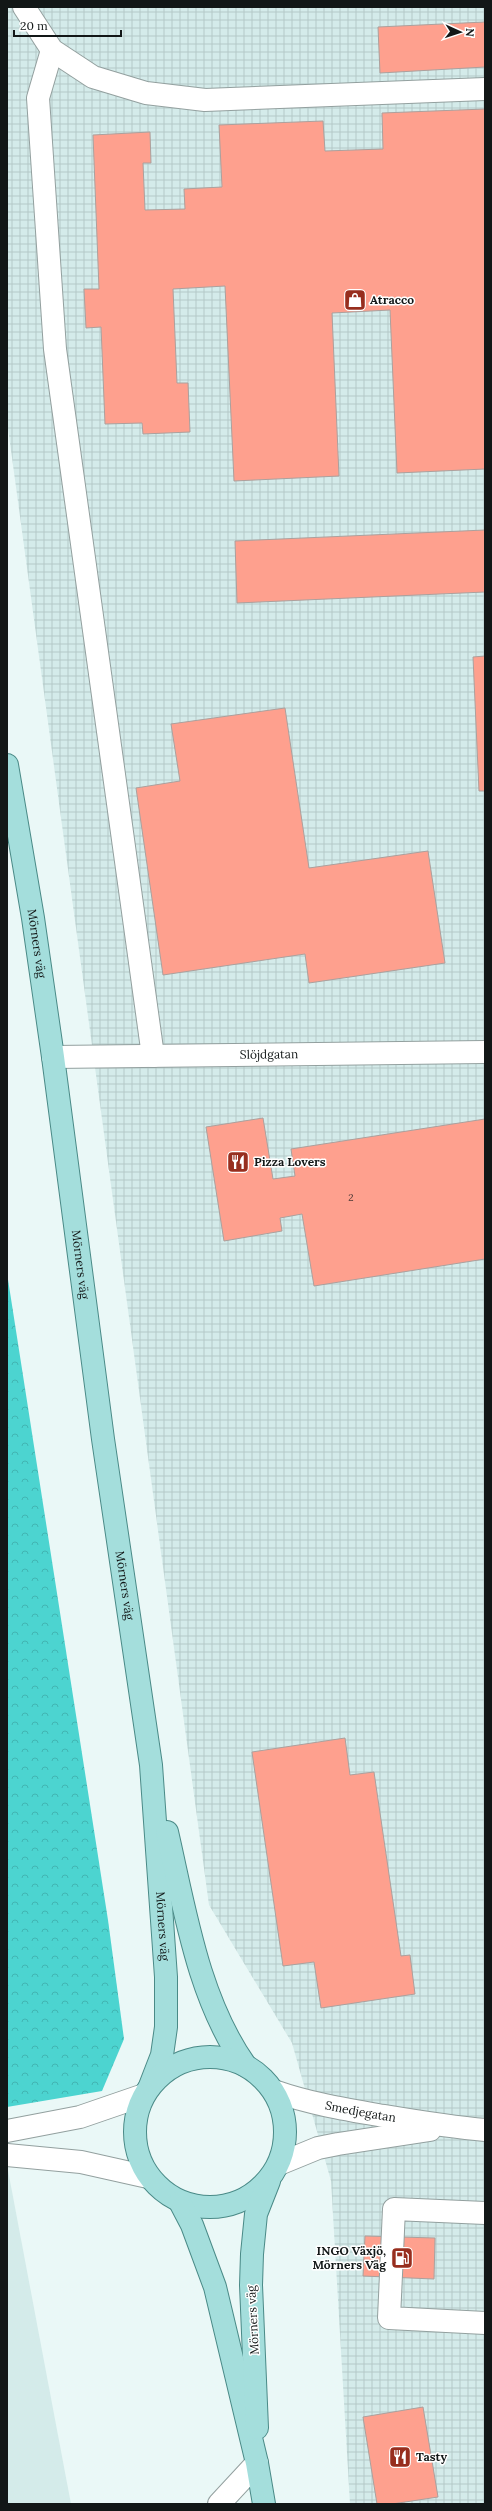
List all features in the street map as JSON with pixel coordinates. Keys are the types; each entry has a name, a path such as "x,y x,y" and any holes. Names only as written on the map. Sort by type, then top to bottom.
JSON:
{"main road":[{"name":"Mörners väg","path":"7,765 53,1057 103,1439 151,1765 166,1970 166,2026 162,2055 136,2115 134,2136 138,2158 148,2177 162,2191 180,2202 192,2225 215,2287 257,2462 264,2504"},
{"name":"Mörners väg","path":"151,1765 202,1975 231,2045 245,2065 261,2076 274,2091 282,2108 286,2127 285,2146 256,2214 252,2254 257,2462"},
{"path":"147,2090 164,2072 181,2062 200,2057 223,2058 245,2065"},
{"path":"180,2202 202,2208 225,2206 247,2198 274,2172"}],"street":[{"path":"24,7 52,50 93,77 146,93 205,100 485,89"},
{"path":"52,50 38,98 55,349 153,1056"},
{"name":"Slöjdgatan","path":"53,1057 485,1052"},
{"path":"7,2131 80,2117 147,2090"},
{"name":"Smedjegatan","path":"274,2091 295,2099 337,2108 449,2128 485,2130"},
{"name":"Smedjegatan","path":"274,2172 318,2148 449,2128"},
{"path":"7,2155 80,2162 148,2177"},
{"path":"485,2213 394,2209 389,2318 485,2323"},
{"path":"219,2504 257,2462"}],"shaded area":[{"path":"7,7 485,7 485,2504 350,2504 331,2181 292,2043 209,1905 7,421"},
{"path":"7,2165 71,2504 7,2504"}],"green space":[{"path":"7,1273 108,1920 124,2039 102,2091 7,2107"}],"building":[{"path":"485,22 485,67 380,73 378,27"},
{"name":"Atracco","path":"485,109 485,469 397,473 390,310 332,313 339,476 234,481 225,286 173,289 177,383 188,383 190,432 143,434 142,423 105,424 101,327 86,328 84,289 99,289 93,135 150,132 151,163 143,163 145,210 185,209 184,189 222,187 219,125 323,121 325,151 383,149 382,113"},
{"path":"485,530 485,592 237,603 235,541"},
{"path":"485,656 485,791 479,791 473,657"},
{"path":"285,708 309,868 428,851 445,963 309,983 305,954 163,975 136,788 180,781 171,724"},
{"path":"263,1118 273,1179 295,1176 291,1149 485,1119 485,1259 314,1286 302,1214 280,1218 282,1231 224,1241 206,1127"},
{"path":"345,1738 350,1775 374,1772 401,1956 410,1955 415,1994 321,2008 314,1962 283,1966 252,1752"},
{"path":"365,2236 435,2238 434,2279 363,2276"},
{"name":"Tasty","path":"423,2407 438,2497 392,2504 377,2504 363,2417"}],"place":[{"name":"Atracco","path":"355,300"},
{"name":"Pizza Lovers","path":"238,1162"},
{"name":"INGO Växjö, Mörners Väg","path":"402,2258"},
{"name":"Tasty","path":"400,2457"}]}
